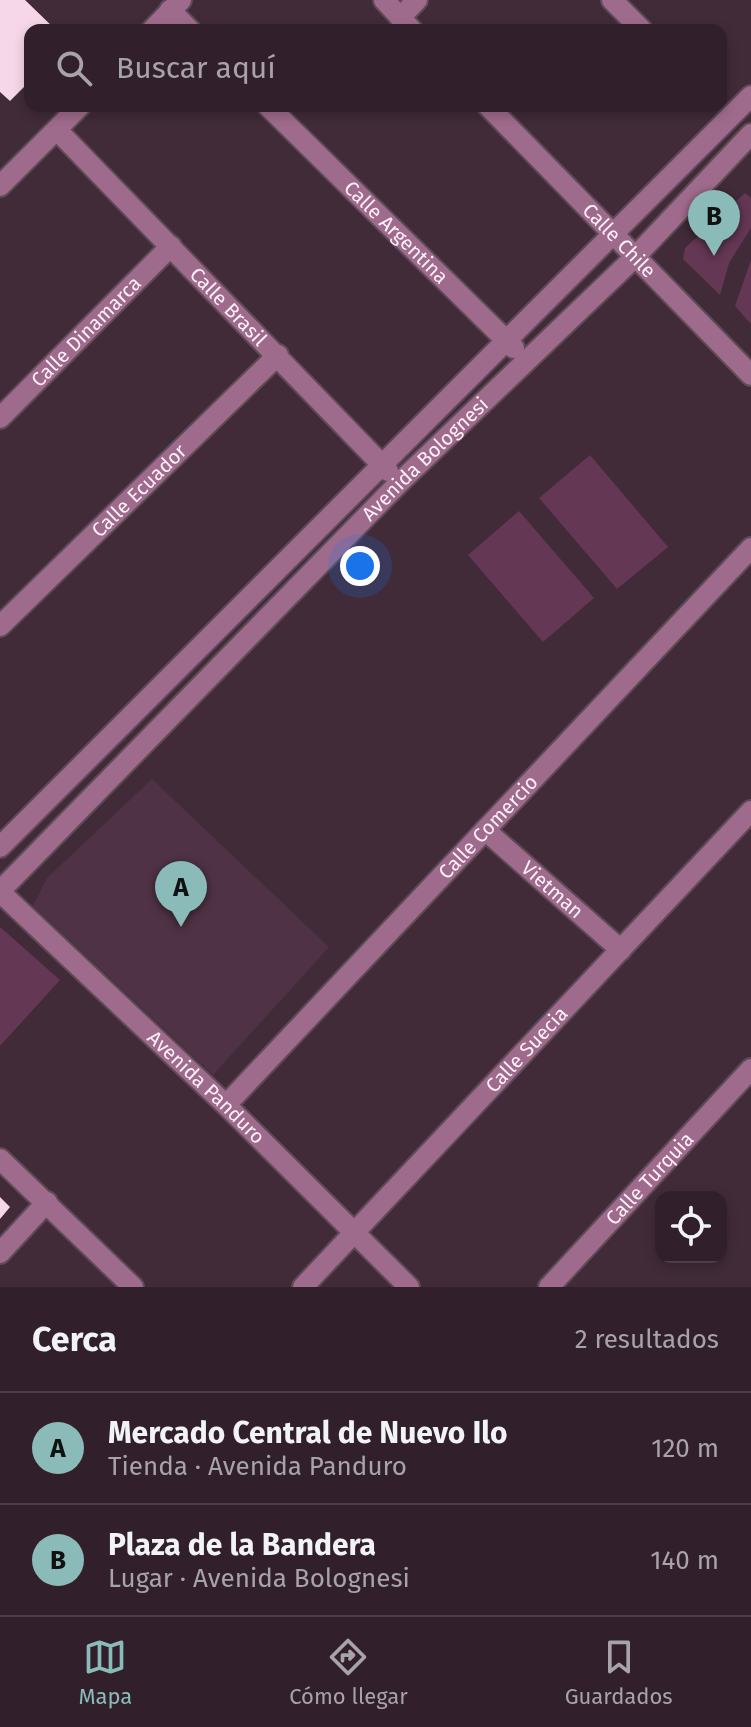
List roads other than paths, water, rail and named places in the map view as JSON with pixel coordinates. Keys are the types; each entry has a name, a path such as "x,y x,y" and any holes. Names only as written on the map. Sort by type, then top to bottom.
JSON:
{"street":[{"path":"384,0 406,24 417,0"},
{"path":"612,0 636,24"},
{"path":"158,24 176,5 187,24"},
{"name":"Avenida Bolognesi","path":"727,110 751,96"},
{"path":"0,186 74,112"},
{"name":"Calle Argentina","path":"274,112 525,360"},
{"name":"Calle Chile","path":"494,112 751,375"},
{"path":"724,112 750,135"},
{"name":"Avenida Bolognesi","path":"0,847 614,233 724,112"},
{"name":"Calle Brasil","path":"57,130 400,482"},
{"name":"Avenida Bolognesi","path":"0,892 400,482 635,257 750,135"},
{"name":"Calle Dinamarca","path":"0,418 171,246"},
{"name":"Calle Ecuador","path":"0,626 278,355"},
{"name":"Calle Comercio","path":"226,1105 485,830 748,558"},
{"name":"Calle Suecia","path":"303,1287 751,810"},
{"name":"Vietman","path":"485,830 621,950"},
{"name":"Avenida Panduro","path":"0,892 226,1105 409,1287"},
{"name":"Calle Turquia","path":"549,1287 751,1069"},
{"path":"0,1159 133,1287"},
{"path":"0,1253 47,1202"}],"place":[{"name":"Plaza de la Bandera","path":"714,256"},
{"name":"Mercado Central de Nuevo Ilo","path":"181,927"}]}
